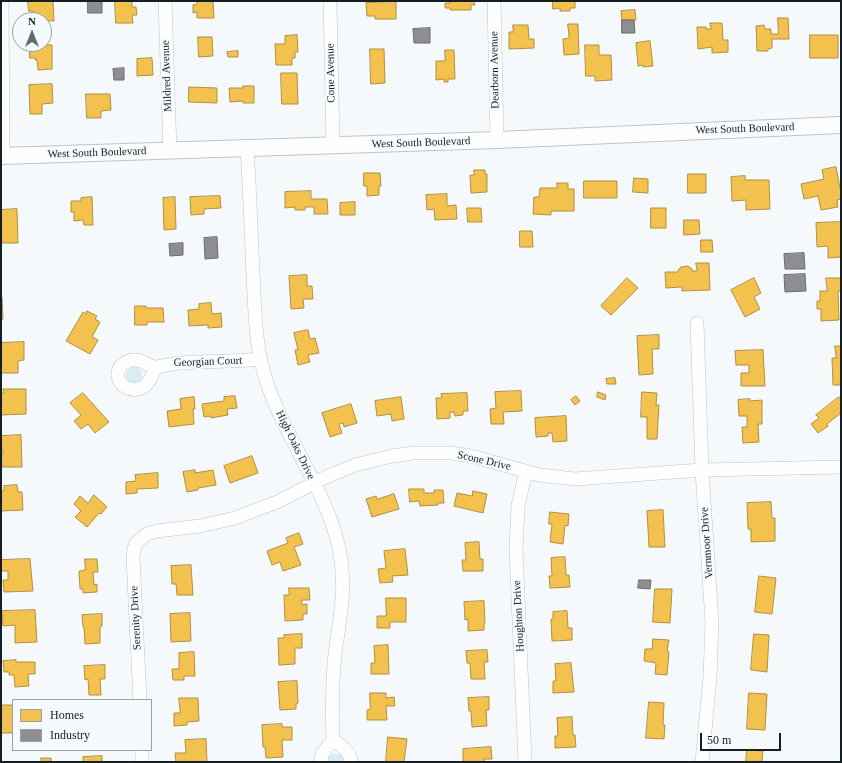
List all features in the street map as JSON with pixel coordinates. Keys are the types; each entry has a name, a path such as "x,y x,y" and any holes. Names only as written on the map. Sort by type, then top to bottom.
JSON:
{"street":[{"path":"2,1 2,156"},
{"name":"Mildred Avenue","path":"165,1 170,151"},
{"name":"Cone Avenue","path":"330,1 332,146"},
{"name":"Dearborn Avenue","path":"494,1 497,140"},
{"name":"West South Boulevard","path":"2,156 332,146 841,126"},
{"name":"High Oaks Drive","path":"248,149 255,315 260,359 271,396 329,514 338,548 343,579 342,608 332,682 333,740"},
{"name":"Vernmoor Drive","path":"698,323 702,470 712,622 710,677 702,762"},
{"name":"Georgian Court","path":"156,367 180,362 260,359"},
{"name":"Scone Drive","path":"141,538 157,531 200,526 235,518 277,502 356,465 392,456 413,453 451,453 471,456 538,475 575,479 702,470 841,467"},
{"name":"Houghton Drive","path":"525,762 516,549 518,506 526,471"},
{"name":"Serenity Drive","path":"140,699 133,558 136,543 141,538"},
{"path":"321,762 322,754 333,740 349,753 351,762"},
{"path":"142,751 142,762"}],"shaded area":[{"path":"134,367 140,369 142,375 140,381 134,383 128,381 126,375 128,369"},
{"path":"332,754 339,754 342,757 343,762 328,762 329,757"}],"building: Homes":[{"path":"28,1 53,1 54,21 52,21 52,12 29,11"},
{"path":"115,1 132,1 132,7 136,7 137,15 132,15 133,23 116,23"},
{"path":"197,1 213,1 214,18 197,18 197,12 193,13 193,5 197,4"},
{"path":"450,1 474,1 475,5 471,5 471,10 450,10 450,8 445,8 445,3 450,3"},
{"path":"553,1 575,1 575,8 570,8 570,11 560,11 560,8 553,9"},
{"path":"396,2 396,19 375,19 375,16 367,16 366,3"},
{"path":"635,10 636,20 622,20 621,11"},
{"path":"778,18 788,18 789,39 772,39 772,48 768,49 768,51 757,51 756,26 764,25 765,29 771,29 771,34 778,34"},
{"path":"710,23 722,23 723,40 728,40 728,52 712,53 712,47 698,49 697,27 706,27 706,29 711,29"},
{"path":"568,24 578,24 579,54 564,55 563,39 569,38"},
{"path":"513,25 528,25 529,39 534,39 534,48 509,49 509,32 513,32"},
{"path":"297,35 298,52 295,52 295,58 292,58 292,65 276,65 275,44 285,44 285,36"},
{"path":"810,35 838,35 838,58 810,58"},
{"path":"198,37 212,37 213,56 199,57"},
{"path":"650,41 653,66 638,66 636,43"},
{"path":"585,45 599,45 599,55 611,55 612,80 595,81 595,76 586,76"},
{"path":"370,49 384,49 385,83 371,84"},
{"path":"445,50 454,50 455,79 448,79 448,82 444,82 444,79 436,80 436,61 445,61"},
{"path":"238,51 238,57 228,57 227,52"},
{"path":"30,52 52,52 52,69 38,70 37,60 35,60 35,58 30,58"},
{"path":"152,58 153,75 137,76 137,59"},
{"path":"281,73 297,73 298,104 282,104"},
{"path":"52,84 53,103 42,104 42,114 30,114 29,85"},
{"path":"243,86 254,86 254,103 243,103 243,101 230,102 229,88 243,88"},
{"path":"189,87 217,88 217,103 189,102"},
{"path":"86,94 110,94 111,110 101,111 101,118 87,118"},
{"path":"836,167 841,199 837,200 838,207 821,210 818,196 804,199 801,184 824,179 822,170"},
{"path":"474,170 485,170 485,174 487,174 487,192 471,193 470,175 474,175"},
{"path":"364,173 380,173 381,186 379,186 379,195 367,196 367,186 364,186"},
{"path":"688,174 706,174 706,193 688,193"},
{"path":"745,176 745,180 769,180 770,209 746,210 746,200 732,201 731,177"},
{"path":"634,178 648,179 648,193 633,192"},
{"path":"584,181 617,181 617,198 584,198"},
{"path":"557,183 568,183 568,189 574,189 574,211 551,211 551,215 533,214 534,197 539,197 540,188 557,188"},
{"path":"311,191 311,199 327,199 328,214 314,214 314,207 305,207 305,210 295,210 295,207 285,208 285,192"},
{"path":"447,194 447,206 456,205 457,219 435,220 434,209 427,210 426,195"},
{"path":"220,196 221,208 204,209 204,214 191,215 190,197"},
{"path":"92,197 93,225 84,225 83,220 74,221 74,212 71,212 71,201 81,201 81,198"},
{"path":"175,197 176,229 164,230 163,198"},
{"path":"355,202 355,215 340,215 340,203"},
{"path":"467,208 481,208 482,222 468,222"},
{"path":"651,208 666,208 666,228 651,228"},
{"path":"17,209 18,243 1,243 1,210"},
{"path":"684,220 699,220 700,234 684,235"},
{"path":"841,222 841,257 828,258 828,246 817,247 816,223"},
{"path":"520,231 532,231 533,247 520,247"},
{"path":"701,240 712,240 713,252 701,252"},
{"path":"696,263 709,263 710,290 682,291 682,287 666,288 665,272 678,272 681,267 688,266 692,269 692,271 697,271"},
{"path":"307,275 307,286 312,286 313,299 303,299 304,308 291,309 289,276"},
{"path":"627,278 638,288 611,315 601,306"},
{"path":"754,278 761,293 754,297 760,309 745,317 731,290"},
{"path":"826,278 841,278 841,291 838,291 839,320 821,321 821,309 817,309 817,301 820,301 820,291 827,291"},
{"path":"1,297 3,319 1,320"},
{"path":"211,303 212,314 221,313 222,327 208,328 208,325 189,326 188,310 199,309 199,304"},
{"path":"135,306 146,306 146,308 163,308 164,322 147,322 147,325 135,325"},
{"path":"87,311 97,316 95,319 100,322 92,337 98,340 90,354 66,341 83,312 86,314"},
{"path":"308,330 310,339 315,338 319,353 308,355 310,362 298,365 295,350 298,350 294,333"},
{"path":"659,335 659,349 652,349 653,374 639,375 637,336"},
{"path":"24,342 24,360 18,361 18,373 1,373 1,343"},
{"path":"835,346 841,346 841,385 833,385 832,358 836,358"},
{"path":"763,350 765,386 741,386 741,373 749,373 749,365 736,365 735,351"},
{"path":"615,378 616,384 607,384 606,379"},
{"path":"3,389 26,389 26,414 1,415 1,393 4,393"},
{"path":"521,391 522,411 503,412 504,424 491,424 490,409 496,408 495,392"},
{"path":"598,392 606,395 605,400 597,397"},
{"path":"642,392 657,393 656,405 659,405 657,439 647,439 647,417 641,417"},
{"path":"83,393 109,422 95,433 88,424 81,429 74,421 81,415 70,403"},
{"path":"467,393 468,411 463,411 463,415 455,416 454,412 450,412 450,418 437,419 436,398 442,398 441,394"},
{"path":"235,396 237,408 227,409 228,415 211,418 211,416 204,417 202,404 224,401 224,397"},
{"path":"576,396 580,401 575,405 571,400"},
{"path":"194,397 194,424 169,427 167,411 181,409 180,399"},
{"path":"401,397 404,419 392,421 391,414 377,416 375,401"},
{"path":"839,397 841,400 841,413 827,424 828,426 818,433 811,424 819,418 816,415"},
{"path":"750,399 750,401 762,400 762,424 758,424 759,442 743,443 742,427 747,427 747,416 739,416 738,400"},
{"path":"351,404 357,423 344,427 343,423 339,424 342,433 330,437 322,413"},
{"path":"566,416 567,441 553,442 552,433 548,433 548,436 536,437 535,418"},
{"path":"21,435 22,467 1,467 1,455 3,455 3,450 1,450 1,436"},
{"path":"252,456 258,473 230,483 224,466"},
{"path":"195,470 195,473 213,470 216,485 198,488 198,490 187,492 183,472"},
{"path":"158,473 158,488 137,489 137,493 126,494 126,482 136,481 135,475"},
{"path":"17,485 18,492 22,492 23,510 1,511 1,491 4,491 4,486"},
{"path":"409,489 424,489 424,493 434,493 434,490 443,490 444,503 438,503 438,505 420,506 419,501 410,502"},
{"path":"473,491 487,494 483,513 454,506 457,493 472,496"},
{"path":"394,494 399,509 372,517 366,499 376,496 377,499"},
{"path":"94,495 107,507 101,514 99,513 87,527 75,517 81,511 74,504 80,496 88,503"},
{"path":"771,502 772,518 775,518 775,541 751,542 751,529 748,529 747,503"},
{"path":"663,510 665,547 649,547 647,511"},
{"path":"550,512 569,514 568,526 565,525 563,544 550,542 552,524 549,524"},
{"path":"299,533 303,544 294,547 301,565 283,571 280,562 272,565 267,551 288,543 286,538"},
{"path":"479,542 480,559 483,559 483,571 463,571 462,560 466,560 465,543"},
{"path":"405,549 408,575 392,576 393,582 380,583 378,569 386,568 384,551"},
{"path":"565,557 566,575 569,575 570,587 550,588 549,576 552,576 551,558"},
{"path":"30,559 33,591 4,592 3,580 8,580 8,571 1,571 1,560"},
{"path":"85,559 97,559 98,572 93,572 94,585 97,584 97,592 83,593 83,589 80,589 79,571 85,570"},
{"path":"191,565 193,595 177,595 176,584 172,584 171,566"},
{"path":"759,576 776,578 772,614 755,612"},
{"path":"289,588 309,588 310,600 302,600 302,605 307,604 307,614 303,614 303,620 285,621 284,595 289,595"},
{"path":"655,589 672,589 670,623 653,622"},
{"path":"386,598 406,598 406,622 390,622 390,628 377,628 377,616 386,616"},
{"path":"484,601 484,630 468,631 468,619 465,620 464,602"},
{"path":"35,610 37,642 15,643 15,625 3,626 2,611"},
{"path":"567,611 568,628 572,628 572,640 552,641 551,619 553,619 553,612"},
{"path":"190,613 191,641 171,642 170,614"},
{"path":"102,614 100,643 85,644 82,615"},
{"path":"302,634 302,648 295,648 295,664 279,665 278,638 284,638 284,635"},
{"path":"754,634 769,635 767,672 751,670"},
{"path":"653,639 669,640 667,651 669,652 667,675 655,674 656,663 644,661 645,649 652,649"},
{"path":"388,645 389,674 371,674 371,663 375,663 374,646"},
{"path":"487,650 488,662 484,662 485,679 471,679 470,663 467,663 466,651"},
{"path":"194,652 195,676 184,676 184,680 173,680 172,669 179,669 179,653"},
{"path":"16,660 16,662 35,662 35,674 28,674 29,686 15,687 14,675 9,675 9,672 4,672 3,661"},
{"path":"571,663 574,692 553,693 553,681 556,681 555,664"},
{"path":"105,665 105,679 100,679 101,695 89,695 88,679 85,680 84,666"},
{"path":"297,681 298,703 296,704 296,709 280,710 278,682"},
{"path":"370,693 386,693 386,698 394,697 395,706 386,706 387,720 367,720 367,710 370,709"},
{"path":"749,693 767,694 765,730 747,729"},
{"path":"489,697 489,710 486,710 487,726 472,727 468,698"},
{"path":"179,698 198,698 199,721 187,722 187,725 174,726 174,713 180,713"},
{"path":"649,702 664,703 664,739 646,738"},
{"path":"1,705 12,705 12,733 1,733"},
{"path":"572,717 573,735 575,735 576,747 555,748 555,736 558,736 557,718"},
{"path":"282,724 282,727 292,727 292,740 282,740 283,757 266,758 265,747 263,747 262,725"},
{"path":"388,737 407,739 404,762 386,762"},
{"path":"206,739 207,762 176,762 175,753 186,753 185,740"},
{"path":"491,747 492,759 484,759 485,762 463,762 463,749"},
{"path":"747,750 763,751 762,762 746,762"},
{"path":"102,756 102,762 83,762 83,757"},
{"path":"41,758 51,758 51,762 42,762"}],"building: Industry":[{"path":"88,1 102,1 102,13 88,13"},
{"path":"622,20 634,20 635,33 622,33"},
{"path":"430,28 430,43 414,43 413,29"},
{"path":"124,68 124,80 114,80 113,69"},
{"path":"217,237 218,258 205,259 204,238"},
{"path":"183,243 183,255 170,256 169,244"},
{"path":"804,253 805,269 785,269 784,254"},
{"path":"805,274 806,291 785,292 784,275"},
{"path":"639,580 651,580 650,589 638,588"}]}
